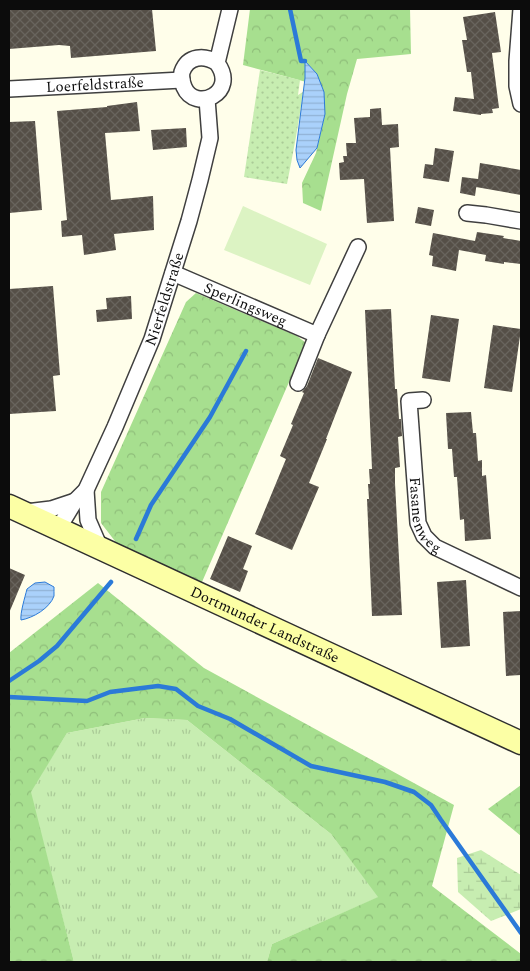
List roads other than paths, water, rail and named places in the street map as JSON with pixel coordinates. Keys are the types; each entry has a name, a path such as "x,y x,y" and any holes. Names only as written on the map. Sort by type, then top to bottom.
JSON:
{"main road":[{"name":"Dortmunder Landstraße","path":"15,509 521,743"}],"street":[{"path":"217,63 230,9"},
{"path":"521,10 517,61 517,86 521,104"},
{"path":"199,57 209,58 217,63 223,76 221,87 214,96 200,99 192,96 185,90 182,73 184,67 192,60 199,57"},
{"name":"Loerfeldstraße","path":"9,90 182,80"},
{"name":"Nierfeldstraße","path":"58,530 75,501 86,490 152,339 200,180 210,138 207,99"},
{"path":"467,214 521,221"},
{"path":"298,383 316,335 358,247"},
{"name":"Sperlingsweg","path":"173,273 316,335"},
{"name":"Fasanenweg","path":"423,400 410,401 418,523 424,536 435,547 521,588"},
{"name":"Nierfeldstraße","path":"86,490 88,520 101,550"},
{"name":"Nierfeldstraße","path":"15,509 51,509 75,501"}],"water":[{"path":"305,61 317,74 324,92 325,114 317,148 300,168 296,150 305,78"},
{"path":"45,582 54,587 54,596 49,605 31,617 21,620 27,589 35,583"}],"waterway":[{"path":"290,9 301,61 305,61"},
{"path":"136,539 151,505 210,417 246,351"},
{"path":"9,681 39,661 57,646 111,582"},
{"path":"9,697 87,701 110,692 158,686 176,689 198,706 230,719 311,766 385,782 414,792 431,805 521,933"}]}
